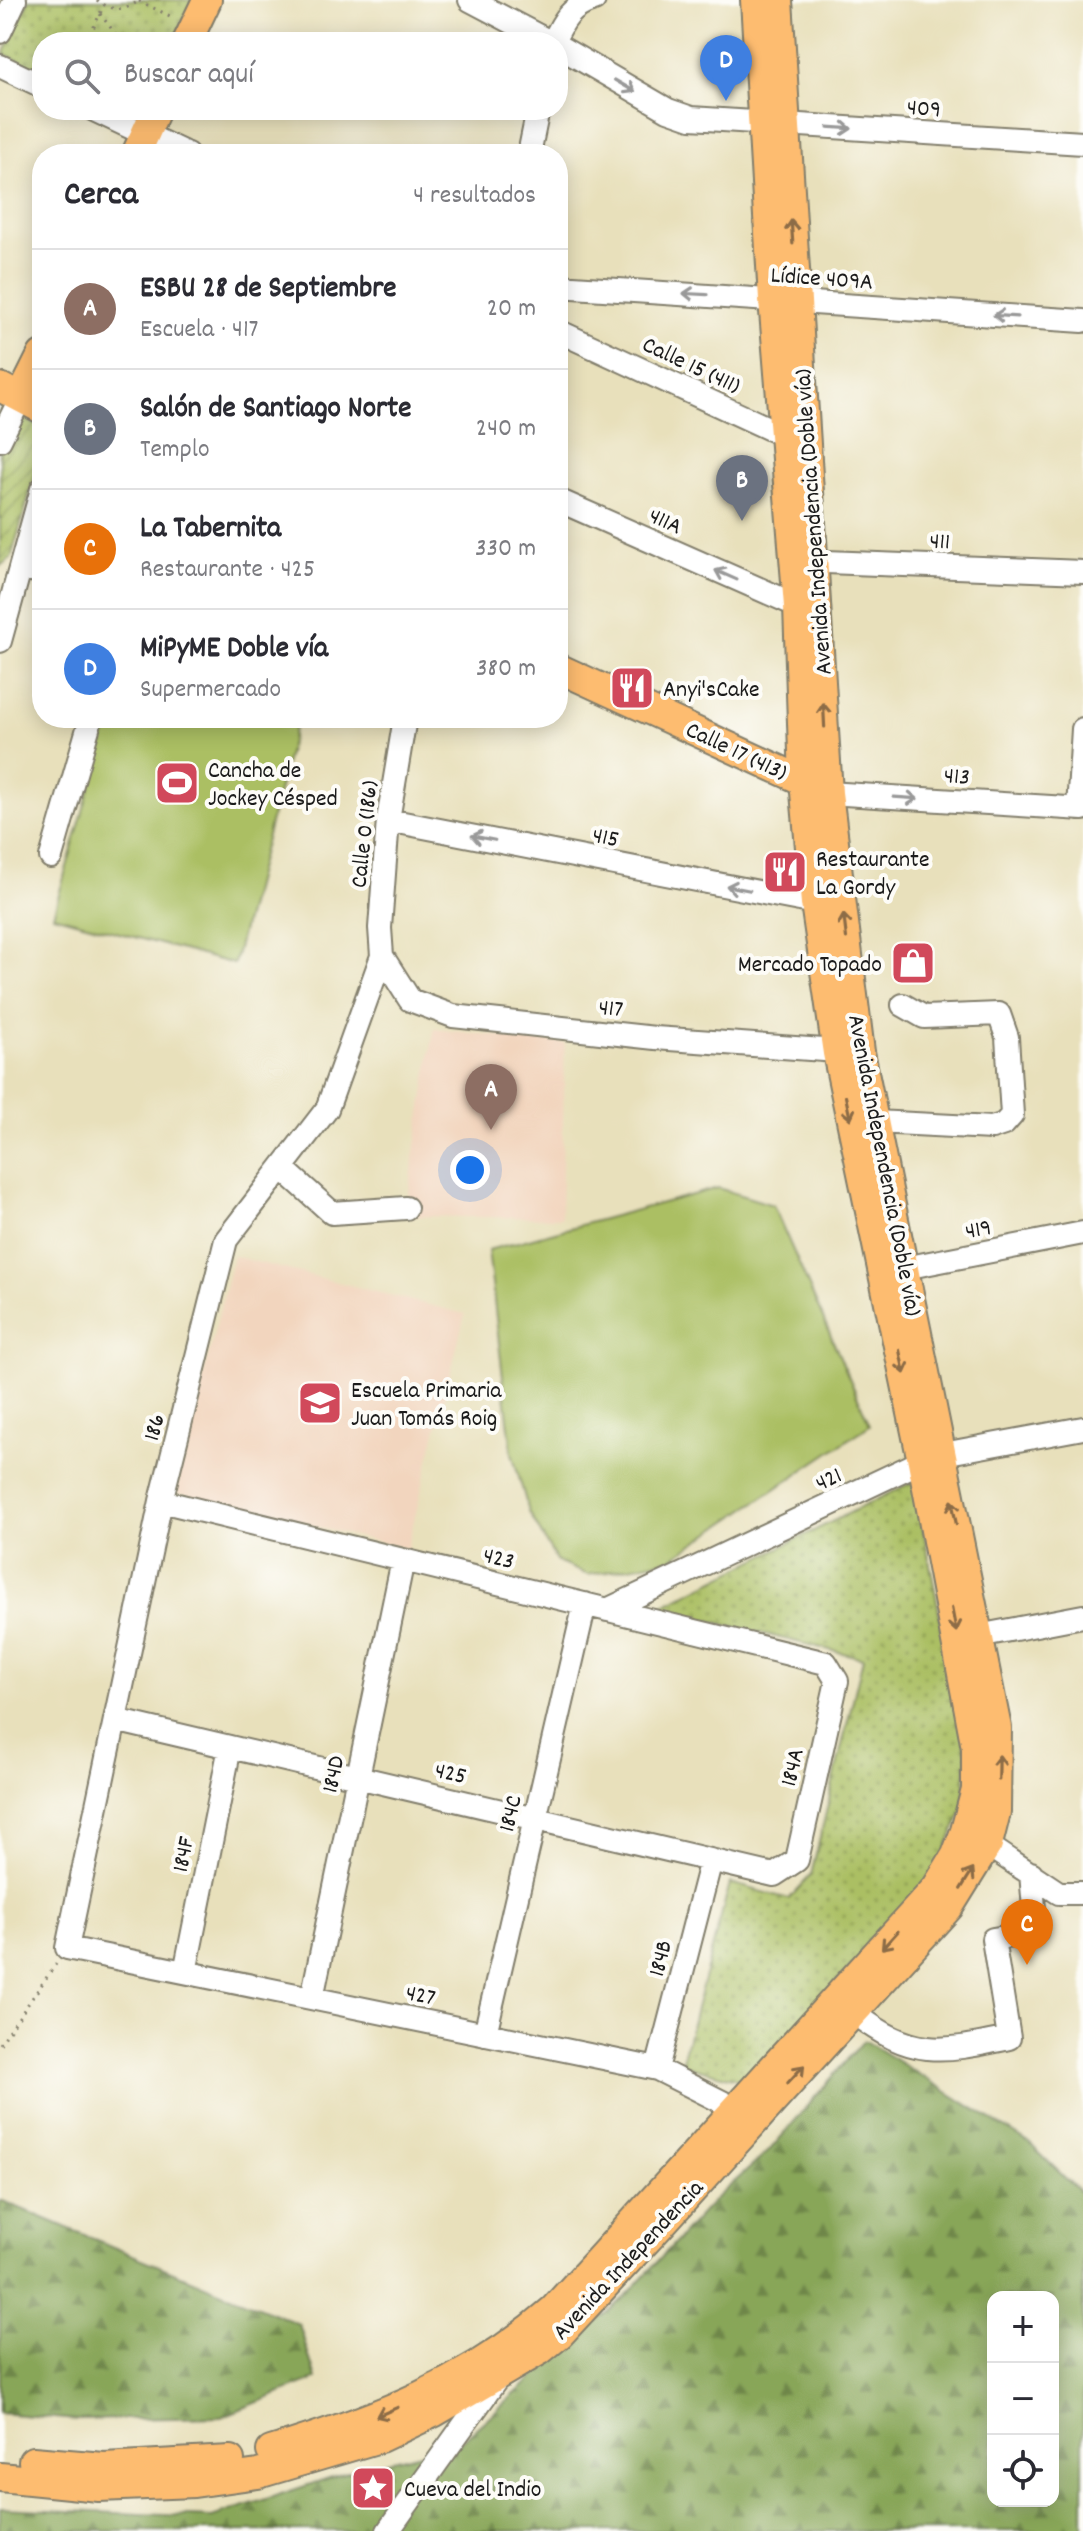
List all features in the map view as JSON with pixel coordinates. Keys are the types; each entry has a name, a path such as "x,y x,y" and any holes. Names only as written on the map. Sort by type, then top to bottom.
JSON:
{"main road":[{"path":"191,32 207,0"},
{"name":"Avenida Independencia (Doble vía)","path":"755,0 774,124 805,560 816,787 815,903 849,1052 932,1457 976,1748 976,1837"},
{"name":"Avenida Independencia (Doble vía)","path":"774,124 778,0"},
{"path":"21,397 32,375"},
{"name":"Avenida Independencia (Doble vía)","path":"805,560 798,606 816,787 849,1052 875,1122 894,1270"},
{"name":"Calle 17 (413)","path":"568,673 816,787"},
{"name":"Avenida Independencia (Doble vía)","path":"932,1457 978,1636 997,1728 996,1812 976,1837"},
{"name":"Avenida Independencia","path":"0,2458 104,2467 249,2458 369,2420 425,2395 522,2337 554,2309 746,2113 854,2013 949,1907 976,1837"},
{"name":"Avenida Independencia","path":"0,2477 99,2487 194,2483 258,2474 380,2438 499,2377 560,2334 936,1888 956,1855 976,1837"}],"street":[{"path":"0,32 15,0"},
{"path":"470,0 532,32"},
{"path":"557,32 566,15 580,4 594,0"},
{"name":"409","path":"568,52 668,110 691,118 1083,143"},
{"path":"0,66 32,81"},
{"path":"117,120 167,144"},
{"path":"531,144 536,120"},
{"name":"Lídice 409A","path":"568,287 1083,321"},
{"name":"Calle 15 (411)","path":"568,335 796,436"},
{"path":"0,440 21,397"},
{"name":"411A","path":"568,504 798,606"},
{"name":"411","path":"805,560 1083,572"},
{"path":"0,641 31,570"},
{"path":"51,857 88,728"},
{"name":"Calle 0 (186)","path":"382,956 380,928 388,820 403,728"},
{"path":"1080,809 1083,729"},
{"name":"413","path":"816,787 1080,809"},
{"name":"415","path":"388,820 815,903"},
{"name":"417","path":"382,956 410,1000 453,1016 849,1052"},
{"name":"186","path":"67,1948 161,1501 226,1240 327,1109 382,956"},
{"path":"875,1122 992,1128 1004,1124 1012,1115 1007,1037 999,1014 924,1017 903,1005"},
{"path":"282,1168 332,1213 406,1208"},
{"name":"419","path":"894,1270 1083,1233"},
{"name":"421","path":"596,1607 932,1457 1083,1428"},
{"name":"423","path":"161,1501 826,1663"},
{"name":"184D","path":"312,1998 403,1560"},
{"name":"184C","path":"485,2034 535,1819 596,1607"},
{"path":"978,1636 1083,1616"},
{"name":"184A","path":"774,1875 797,1860 837,1681 826,1663"},
{"name":"425","path":"115,1720 774,1875"},
{"name":"184F","path":"185,1972 230,1747"},
{"path":"976,1837 1059,1893 1083,1893"},
{"name":"184B","path":"657,2069 711,1860"},
{"path":"854,2013 887,2039 929,2049 963,2048 1009,2038 993,1939 1036,1932 1031,1873"},
{"name":"427","path":"67,1948 657,2069 746,2113"},
{"path":"388,2531 499,2377 522,2337"}],"path":[{"path":"97,0 122,9 140,0 186,32"},
{"path":"92,32 104,5"},
{"path":"100,14 114,32"},
{"path":"0,2044 67,1948"}],"shaded area":[{"path":"434,1029 565,1043 561,1218 405,1216"},
{"name":"Escuela Primaria Juan Tomás Roig","path":"233,1256 465,1314 407,1549 175,1492"}],"green space":[{"path":"29,0 192,0 178,32 32,32 32,67 4,54"},
{"path":"0,409 32,423 32,485 11,558 0,566"},
{"path":"107,728 294,728 234,964 53,915"},
{"path":"718,1188 773,1205 870,1425 671,1559 588,1575 557,1562 529,1512 512,1453 488,1250"},
{"path":"914,1481 967,1758 963,1810 933,1878 744,2081 681,2064 730,1883 789,1899 811,1875 863,1658 658,1608"},
{"path":"864,2040 1029,2143 1083,2195 1083,2531 0,2531 0,2508 212,2517 359,2468 458,2444 626,2296 714,2200 769,2151"},
{"path":"0,2200 299,2324 316,2379 221,2417 77,2420 0,2413"}],"place":[{"name":"MiPyME Doble vía","path":"726,101"},
{"name":"Salón de Santiago Norte","path":"742,521"},
{"name":"Anyi'sCake","path":"632,688"},
{"name":"Cancha de Jockey Césped","path":"177,783"},
{"name":"Restaurante La Gordy","path":"785,872"},
{"name":"Mercado Topado","path":"913,963"},
{"name":"ESBU 28 de Septiembre","path":"491,1130"},
{"name":"Escuela Primaria Juan Tomás Roig","path":"320,1403"},
{"name":"La Tabernita","path":"1027,1965"},
{"name":"Cueva del Indio","path":"373,2488"}]}
